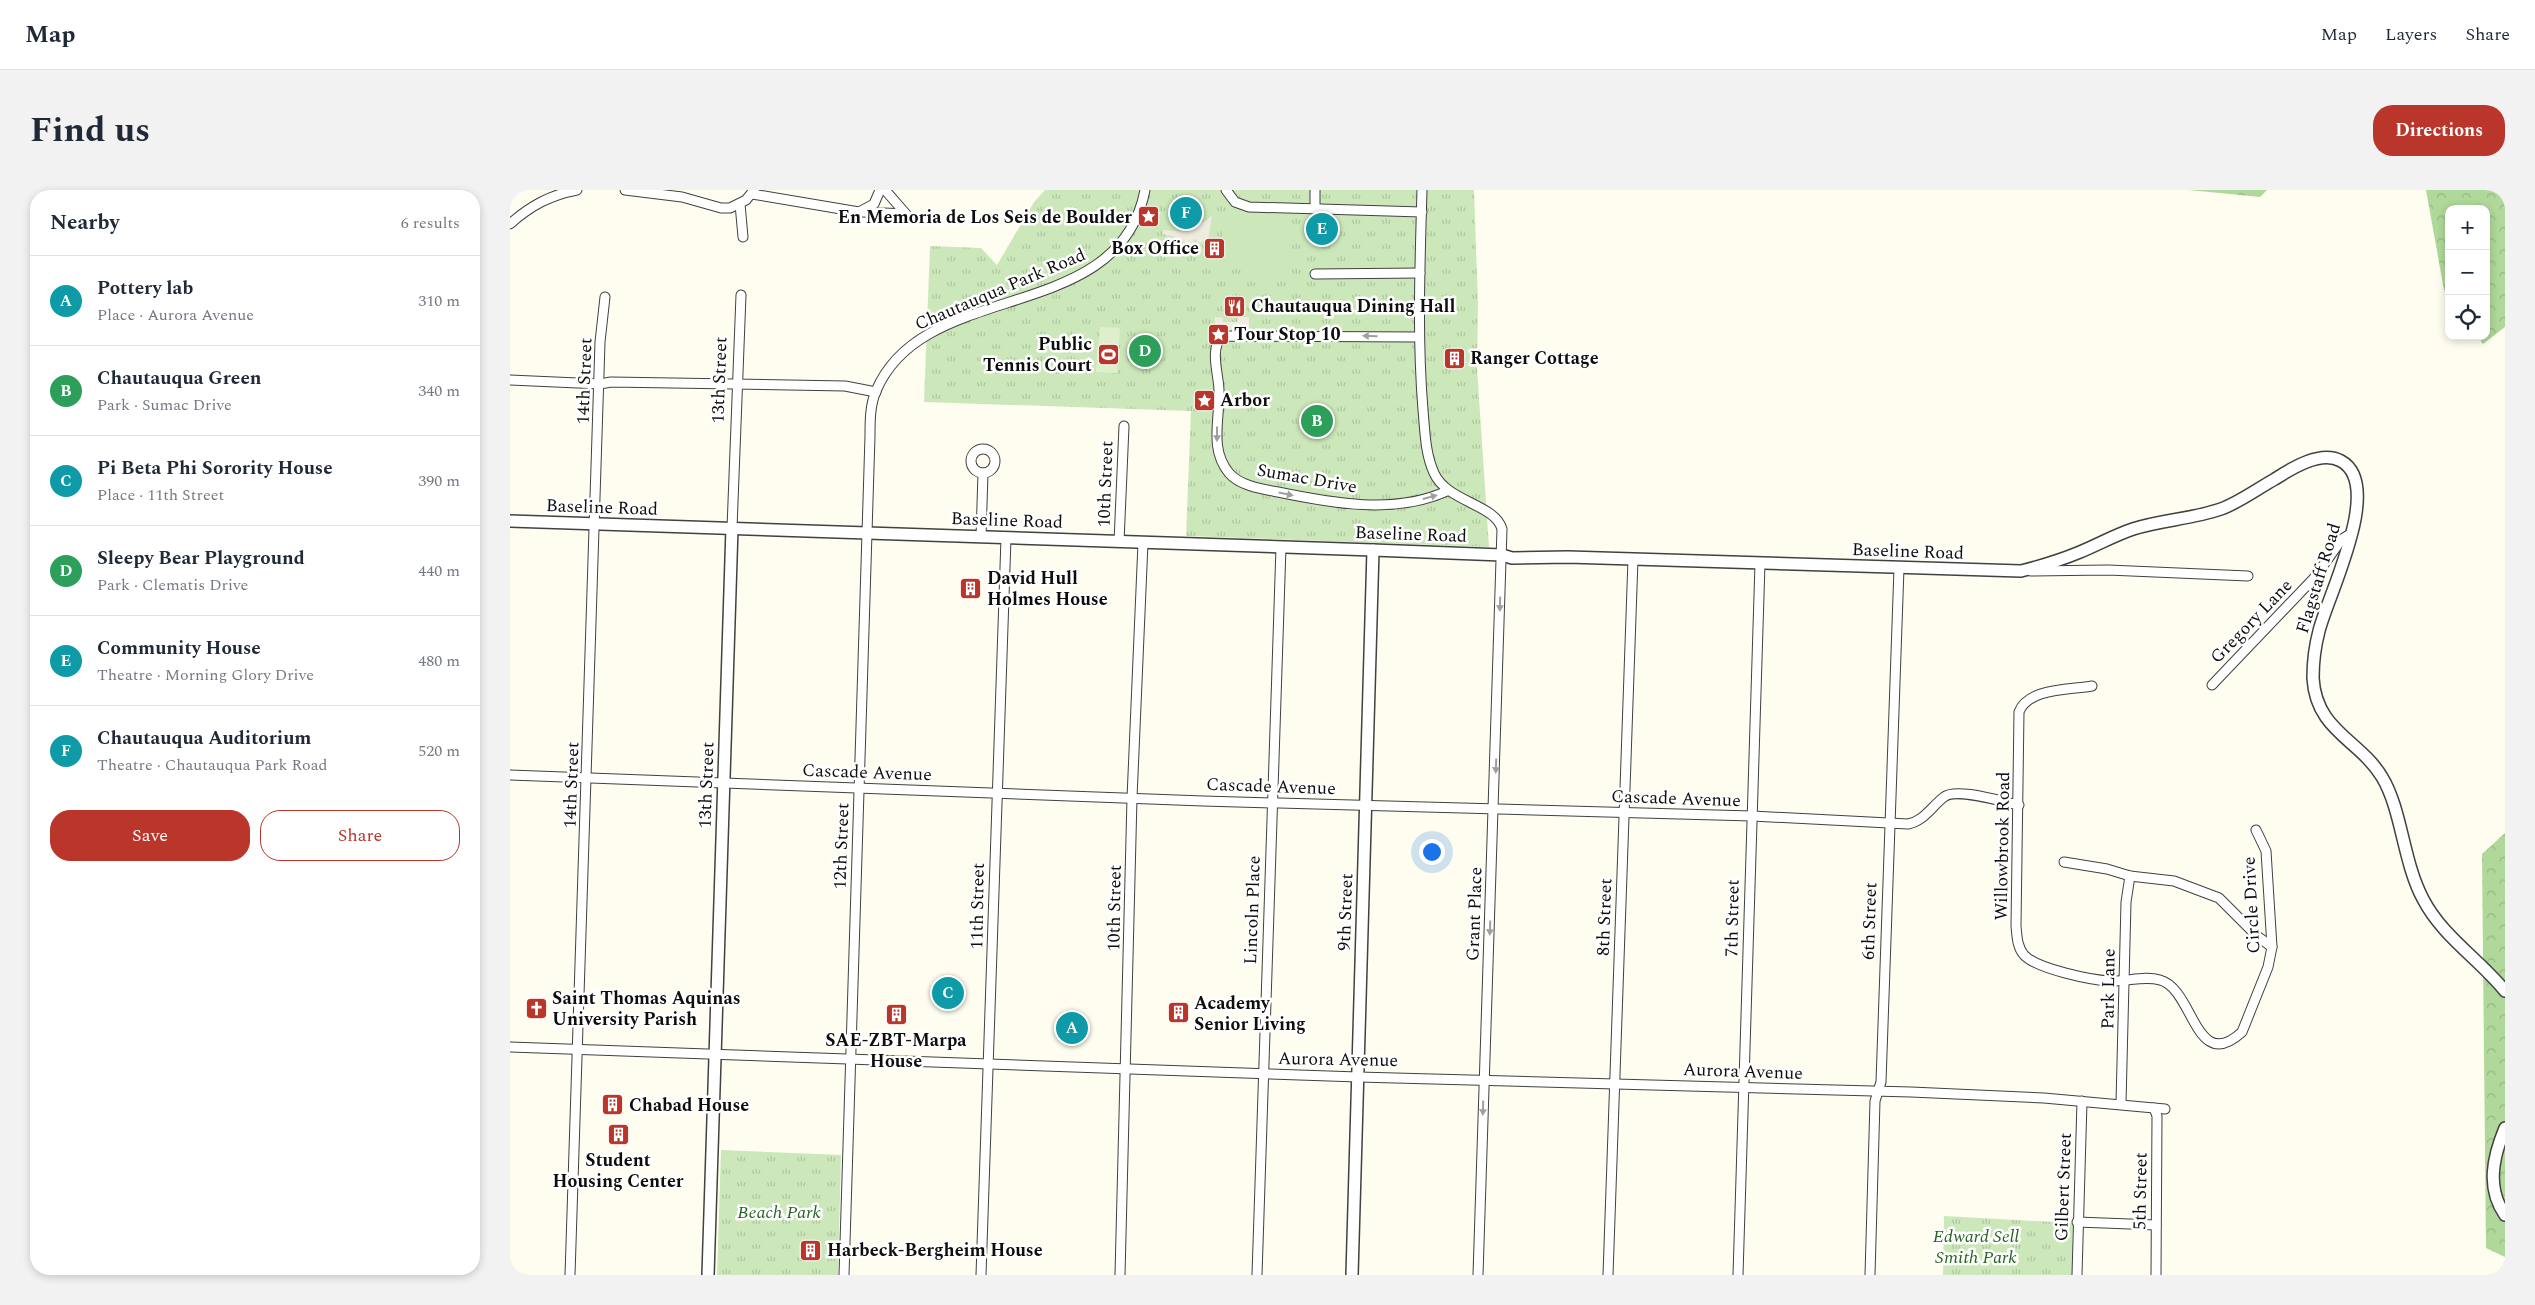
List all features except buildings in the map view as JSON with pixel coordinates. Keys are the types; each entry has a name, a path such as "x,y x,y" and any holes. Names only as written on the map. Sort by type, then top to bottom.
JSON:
{"street":[{"path":"510,224 524,211 546,199 577,190"},
{"path":"625,190 682,197 721,208 740,204 753,192 859,212 906,214 886,190"},
{"path":"859,212 874,204 880,190"},
{"name":"Chautauqua Park Road","path":"893,364 911,345 926,335 1053,286 1100,263 1131,227 1139,212 1145,190"},
{"path":"1226,190 1233,200 1245,206 1422,212"},
{"path":"1315,190 1315,209"},
{"path":"1422,190 1419,337 1427,454 1438,481 1447,491"},
{"path":"740,204 743,237"},
{"path":"1315,274 1420,272"},
{"name":"13th Street","path":"708,1275 736,385 741,295"},
{"name":"14th Street","path":"570,1275 576,1050 588,778 600,342 605,297"},
{"name":"Sumac Drive","path":"1419,337 1228,335 1219,339 1216,351 1219,389 1218,449 1227,470 1237,480 1261,488 1304,497 1353,504 1418,500 1447,491"},
{"name":"12th Street","path":"844,1275 870,418 876,392 893,364"},
{"path":"510,380 600,384 611,382 846,386 876,392"},
{"name":"10th Street","path":"1119,542 1124,426"},
{"name":"Flagstaff Road","path":"2021,571 2052,563 2131,530 2222,508 2284,473 2310,461 2327,458 2346,464 2356,481 2357,502 2352,533 2317,639 2313,670 2314,688 2319,703 2335,730 2362,753 2382,776 2388,790 2406,857 2423,900 2444,929 2505,991"},
{"path":"981,537 983,473"},
{"name":"Grant Place","path":"1447,491 1498,520 1502,527 1478,1275"},
{"name":"Baseline Road","path":"510,521 1373,550 1502,555 1512,558 1568,557 2021,571 2108,570 2248,576"},
{"name":"Gregory Lane","path":"2212,685 2315,577 2342,539 2352,533"},
{"name":"11th Street","path":"981,1275 1006,538"},
{"name":"10th Street","path":"1120,1275 1132,798 1143,543"},
{"name":"Lincoln Place","path":"1257,1275 1271,802 1281,547"},
{"name":"9th Street","path":"1352,1275 1373,550"},
{"name":"8th Street","path":"1608,1275 1633,559"},
{"name":"7th Street","path":"1738,1275 1760,563"},
{"name":"6th Street","path":"1870,1275 1875,1101 1881,1080 1888,823 1899,568"},
{"name":"Willowbrook Road","path":"2092,686 2033,696 2022,705 2019,712 2017,939 2023,954 2037,964 2096,979 2125,981"},
{"name":"Cascade Avenue","path":"510,775 724,782 859,789 1752,816 1908,824 1917,822 1945,795 1957,792 2019,805"},
{"name":"Circle Drive","path":"2125,981 2151,978 2168,984 2174,989 2203,1036 2212,1043 2227,1043 2242,1032 2268,967 2272,947 2266,851 2256,830"},
{"path":"2064,862 2106,869 2130,876 2174,881 2219,898 2257,936 2272,947"},
{"name":"Park Lane","path":"2121,1103 2126,902 2130,876"},
{"name":"Aurora Avenue","path":"510,1047 1263,1074 1878,1092 2121,1103 2165,1108"},
{"name":"Gilbert Street","path":"2077,1275 2082,1101"},
{"name":"5th Street","path":"2154,1108 2157,1116 2156,1275"},
{"path":"2505,1128 2493,1171 2495,1194 2505,1215"},
{"path":"2078,1222 2156,1225"}],"green space":[{"path":"1045,190 1474,190 1478,304 1477,368 1489,547 1186,536 1191,411 924,402 930,246 981,248 997,265 1034,202"},
{"path":"2189,190 2267,190 2260,197"},
{"path":"2426,190 2505,190 2505,327 2490,339 2490,205 2445,205 2445,291"},
{"path":"1228,210 1289,213 1288,236 1292,236 1290,279 1215,265 1224,232 1230,222"},
{"name":"Public Tennis Court","path":"1100,327 1120,328 1117,373 1096,372"},
{"path":"2505,833 2505,1257 2486,1248 2482,854"},
{"name":"Beach Park","path":"721,1150 841,1155 838,1275 717,1275"},
{"name":"Edward Sell Smith Park","path":"1944,1216 2073,1223 2072,1275 1943,1275"}],"shaded area":[{"path":"1212,216 1208,240 1197,243 1196,239 1193,240 1194,244 1188,246 1181,238 1163,234 1163,230 1188,232"},
{"path":"1215,317 1223,318 1223,322 1237,322 1238,317 1249,317 1249,328 1226,330 1221,325 1215,324"}],"place":[{"name":"Chautauqua Auditorium","path":"1186,213"},
{"name":"En Memoria de Los Seis de Boulder","path":"1148,217"},
{"name":"Community House","path":"1322,229"},
{"name":"Box Office","path":"1215,248"},
{"name":"Chautauqua Dining Hall","path":"1235,306"},
{"name":"Tour Stop 10","path":"1218,334"},
{"name":"Sleepy Bear Playground","path":"1145,351"},
{"name":"Public Tennis Court","path":"1108,354"},
{"name":"Ranger Cottage","path":"1454,358"},
{"name":"Arbor","path":"1204,400"},
{"name":"Chautauqua Green","path":"1317,421"},
{"name":"David Hull Holmes House","path":"971,588"},
{"name":"Pi Beta Phi Sorority House","path":"948,993"},
{"name":"Saint Thomas Aquinas University Parish","path":"536,1008"},
{"name":"Academy Senior Living","path":"1178,1013"},
{"name":"SAE-ZBT-Marpa House","path":"896,1015"},
{"name":"Pottery lab","path":"1072,1028"},
{"name":"Chabad House","path":"613,1105"},
{"name":"Student Housing Center","path":"618,1135"},
{"name":"Harbeck-Bergheim House","path":"811,1250"}]}
